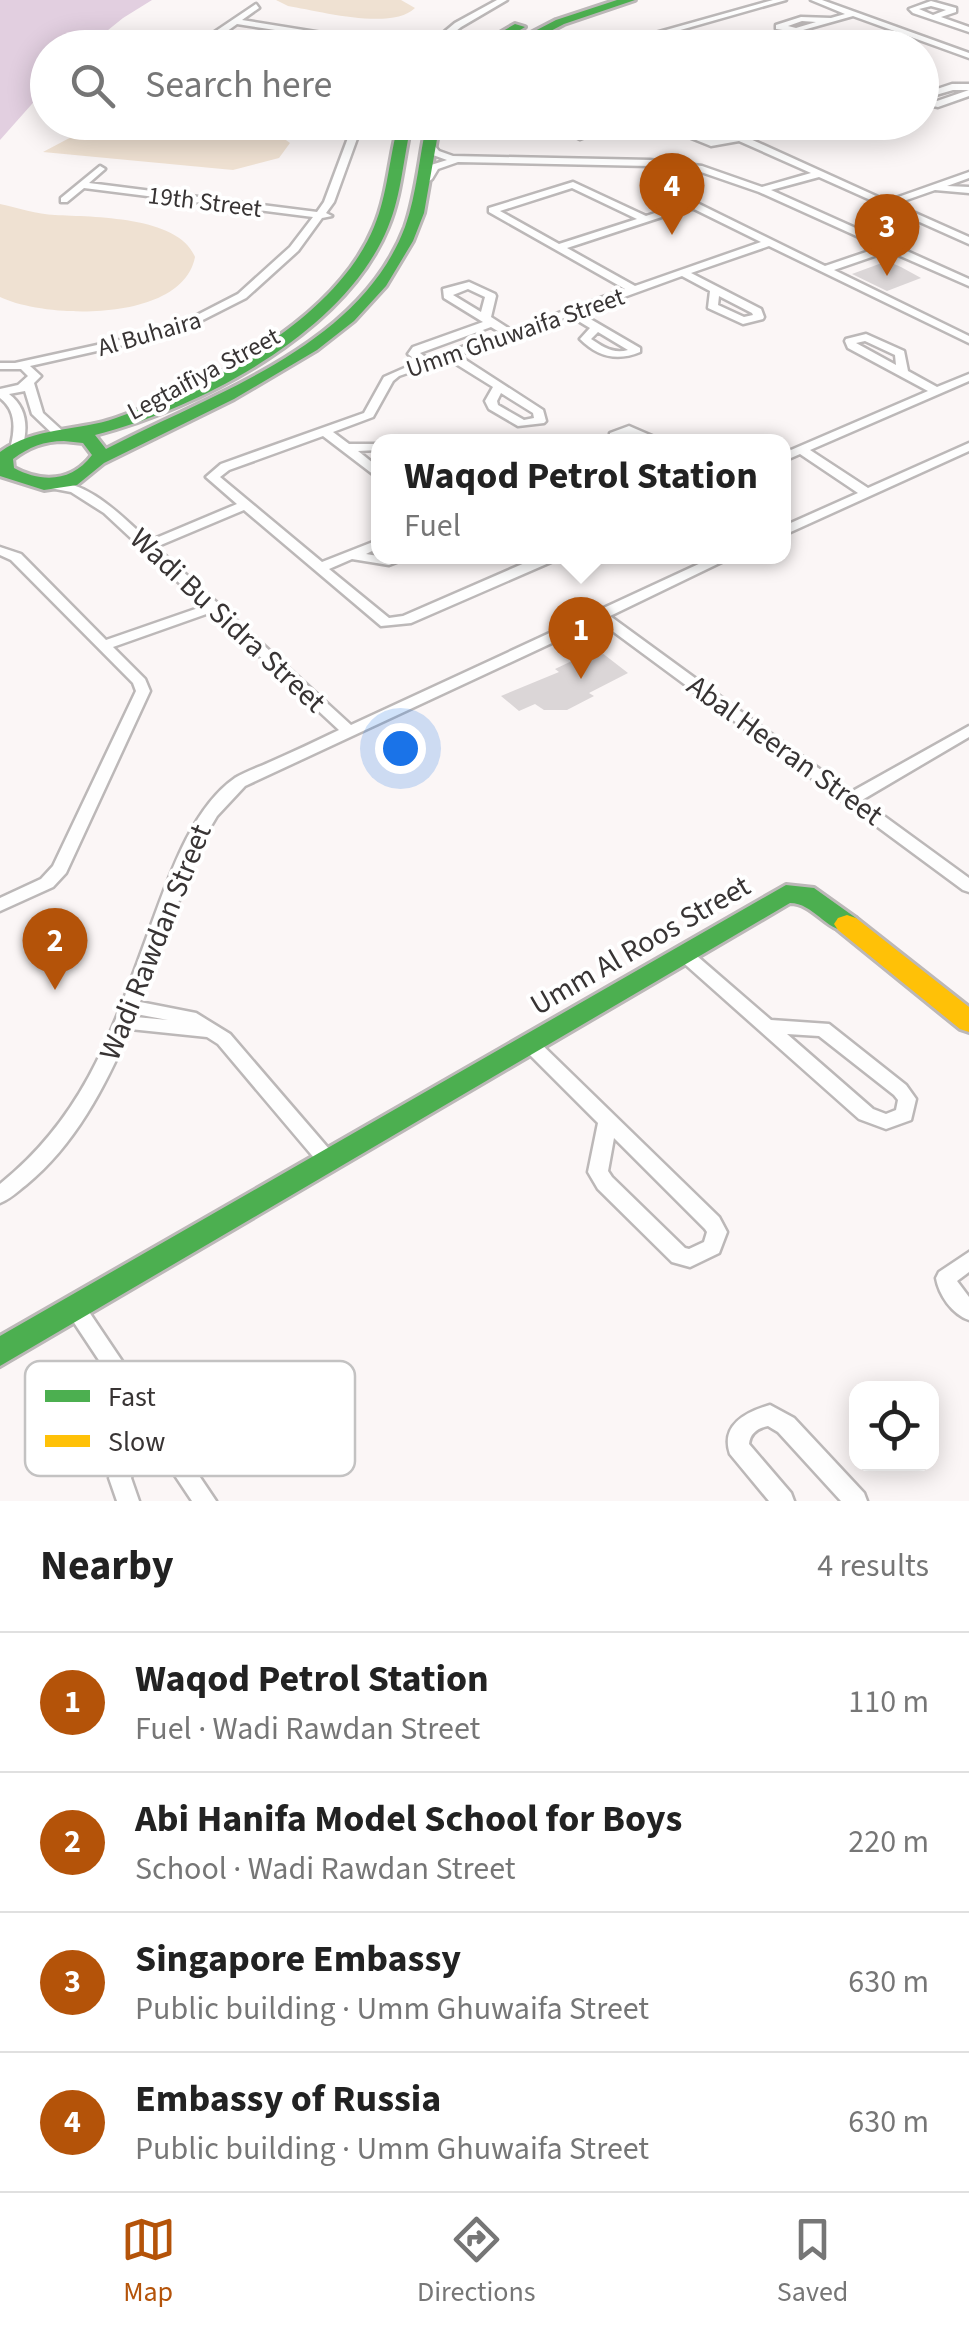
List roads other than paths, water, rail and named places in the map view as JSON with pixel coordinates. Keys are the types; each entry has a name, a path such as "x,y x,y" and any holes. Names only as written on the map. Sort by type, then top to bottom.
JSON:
{"street":[{"path":"450,30 497,0"},
{"path":"514,30 592,0"},
{"path":"544,30 629,0"},
{"path":"670,30 782,0"},
{"path":"815,0 897,30"},
{"path":"833,6 856,0"},
{"path":"224,30 256,6"},
{"path":"795,30 853,14"},
{"path":"934,18 969,30"},
{"path":"789,30 779,27 801,20 830,20"},
{"path":"235,21 294,30"},
{"path":"939,45 969,56"},
{"path":"939,104 969,90"},
{"name":"Al Buhaira","path":"4,395 31,386 71,358 202,325 244,298 279,269 324,216 342,183 356,140"},
{"name":"Legtaifiya Street","path":"7,455 67,435 123,424 200,388 277,341 334,294 364,259 383,222 402,140"},
{"name":"Legtaifiya Street","path":"41,484 79,477 236,392 334,325 375,286 400,250 414,216 429,140"},
{"path":"434,140 440,156 468,160 675,164 718,173 766,191 969,286"},
{"path":"701,140 711,144 730,140"},
{"path":"743,140 969,241"},
{"path":"421,183 439,164 468,160"},
{"path":"64,200 100,170"},
{"path":"766,191 815,175"},
{"path":"887,204 969,175"},
{"path":"634,290 492,210 573,184 645,219"},
{"name":"19th Street","path":"83,185 324,216"},
{"path":"933,188 969,190"},
{"path":"556,248 696,206 969,340"},
{"name":"Umm Ghuwaifa Street","path":"534,564 396,623 380,620 212,480 215,472 369,415 390,377 770,242"},
{"path":"825,269 884,246"},
{"path":"683,272 715,290"},
{"path":"571,312 595,329"},
{"path":"426,363 414,354 417,349 488,320 510,334"},
{"name":"Al Buhaira","path":"7,364 145,341"},
{"path":"450,355 499,386"},
{"path":"7,364 31,369 38,414 67,435 98,446 97,464"},
{"path":"902,372 937,391"},
{"path":"791,454 969,378"},
{"path":"4,395 24,429 7,455 9,474 41,484"},
{"path":"19,418 38,414"},
{"path":"324,432 371,467"},
{"path":"346,448 371,447"},
{"path":"791,528 969,447"},
{"path":"800,450 871,491"},
{"name":"Wadi Bu Sidra Street","path":"97,464 91,485 108,510"},
{"path":"0,491 41,484"},
{"name":"Wadi Bu Sidra Street","path":"41,484 75,490 108,510 348,730"},
{"path":"144,543 242,506"},
{"path":"319,568 371,547"},
{"path":"0,551 16,557 140,682 141,698 60,869 46,883 0,906"},
{"path":"352,555 371,558"},
{"name":"Wadi Rawdan Street","path":"0,1196 44,1160 88,1102 196,830 240,782 711,564"},
{"path":"103,646 210,603"},
{"name":"Abal Heeran Street","path":"600,615 969,886"},
{"path":"851,799 969,732"},
{"name":"Umm Al Roos Street","path":"0,1352 786,894 805,894 969,1022"},
{"path":"684,954 767,1027 866,1114 886,1122 904,1116 906,1099 900,1090 834,1034 814,1028 767,1027"},
{"path":"126,1014 215,1033 230,1044 328,1161"},
{"path":"530,1044 608,1120 712,1222 717,1232 712,1246 690,1258 680,1256 605,1183 598,1172 608,1120"},
{"path":"969,1260 946,1278 948,1290 969,1311"},
{"path":"76,1308 110,1361"},
{"path":"783,1501 738,1447 738,1435 744,1427 770,1415 786,1425 856,1501"},
{"path":"121,1476 128,1501"},
{"path":"187,1476 204,1501"}],"place":[{"name":"Embassy of Russia","path":"672,235"},
{"name":"Singapore Embassy","path":"887,276"},
{"name":"Waqod Petrol Station","path":"581,679"},
{"name":"Abi Hanifa Model School for Boys","path":"55,990"}]}
